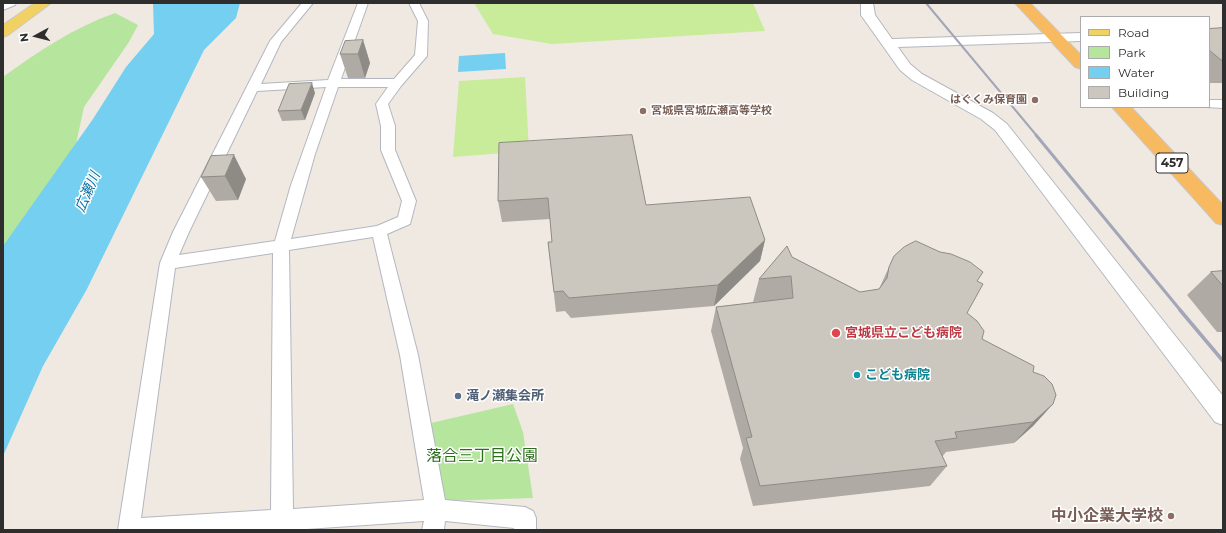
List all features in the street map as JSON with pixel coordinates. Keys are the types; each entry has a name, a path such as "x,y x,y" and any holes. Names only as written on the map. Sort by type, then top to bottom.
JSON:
{"highway":[{"path":"1022,3 1080,63"},
{"name":"457","path":"1122,108 1223,218"}],"main road":[{"path":"3,32 44,3"}],"street":[{"path":"3,7 11,3"},
{"path":"308,3 276,40 168,263 129,530 282,520 435,520 525,518 525,530"},
{"path":"282,520 281,247 288,220 333,83 363,3"},
{"path":"168,263 379,231 405,220 409,201 388,150 388,126 382,104 397,83 420,56 423,21 414,3"},
{"path":"867,3 868,15 905,67 917,77 987,116 1001,127 1223,414"},
{"path":"888,43 1080,37"},
{"path":"252,88 333,83 397,83"},
{"path":"1210,104 1223,104"},
{"path":"379,231 409,355 435,520"}],"green space":[{"path":"474,3 753,3 765,31 552,44 493,34"},
{"path":"115,13 138,25 129,42 84,107 73,158 3,366 3,77 29,58 85,25"},
{"path":"525,77 529,151 453,157 459,81"},
{"name":"落合三丁目公園","path":"513,404 523,432 533,498 443,501 431,423"}],"water":[{"name":"広瀬川","path":"153,3 240,3 236,18 204,50 87,289 43,366 3,456 3,246 93,119 126,67 154,34"},
{"path":"505,53 506,69 458,72 459,56"}],"building":[{"path":"1223,28 1223,60 1210,51 1210,29"},
{"path":"363,40 358,54 340,54 345,41"},
{"path":"312,83 301,110 278,111 289,84"},
{"path":"632,135 646,205 750,197 765,240 718,285 569,298 563,291 554,292 548,242 552,242 548,198 498,201 499,143"},
{"path":"234,155 225,176 201,177 211,156"},
{"name":"こども病院","path":"916,241 940,252 951,254 970,262 983,272 977,281 983,284 967,313 977,321 984,331 982,339 1034,366 1033,372 1044,376 1052,384 1056,395 1053,404 1033,422 955,432 957,438 935,441 947,466 760,486 746,438 752,437 716,307 793,298 791,276 759,279 787,246 792,257 860,292 879,289 887,278 889,267 894,256 904,247"},
{"path":"1223,271 1223,286 1211,272"}],"railway":[{"path":"926,3 1037,136"},
{"path":"1036,135 1181,311"},
{"path":"1180,310 1223,361"}],"place":[{"name":"はぐくみ保育園","path":"1035,100"},
{"name":"宮城県宮城広瀬高等学校","path":"643,111"},
{"name":"宮城県立こども病院","path":"836,333"},
{"name":"こども病院","path":"857,375"},
{"name":"滝ノ瀬集会所","path":"458,396"},
{"name":"中小企業大学校","path":"1171,516"}]}
